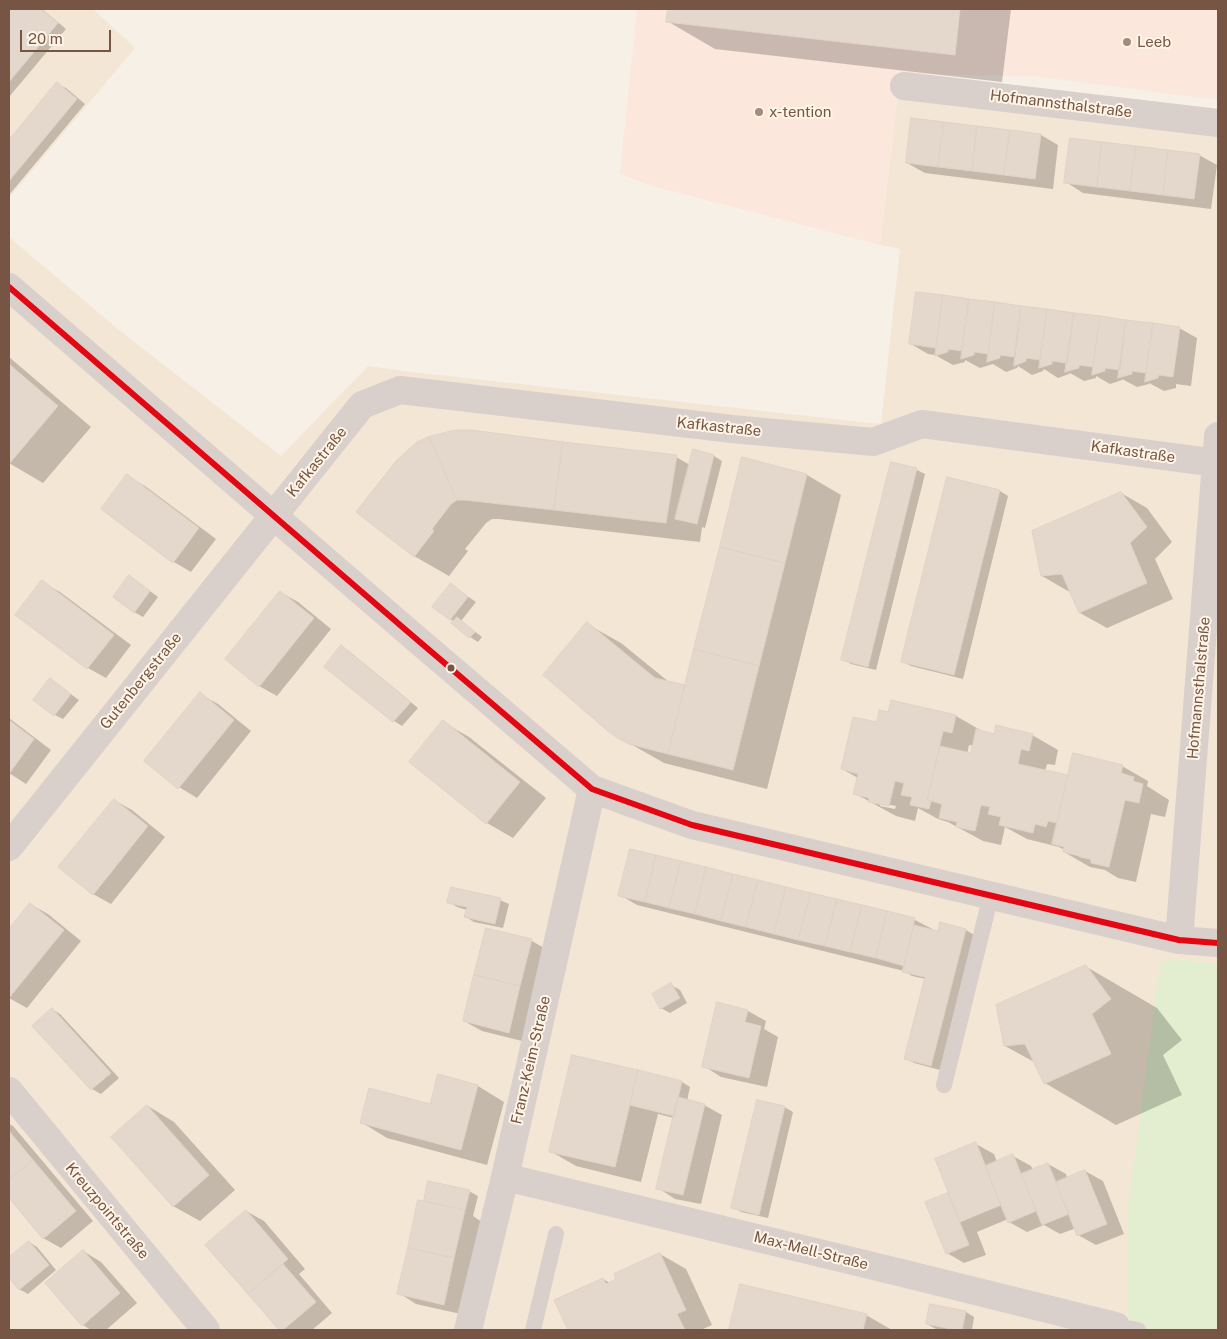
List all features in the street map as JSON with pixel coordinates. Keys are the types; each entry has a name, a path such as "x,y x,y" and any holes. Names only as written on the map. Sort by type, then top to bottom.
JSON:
{"street":[{"name":"Hofmannsthalstraße","path":"904,86 1218,123"},
{"path":"9,287 592,789 692,825 1179,940 1218,943"},
{"name":"Kafkastraße","path":"274,515 362,405 400,390 732,429 873,442 922,424 1217,463"},
{"name":"Hofmannsthalstraße","path":"1179,940 1216,514 1218,436"},
{"name":"Gutenbergstraße","path":"9,847 274,515"},
{"name":"Franz-Keim-Straße","path":"468,1330 505,1177 592,789"},
{"name":"Kreuzpointstraße","path":"9,1091 206,1330"},
{"name":"Max-Mell-Straße","path":"505,1177 1127,1328"}],"lane":[{"path":"944,1085 991,895"},
{"path":"533,1330 556,1234"}],"shaded area":[{"path":"9,9 93,9 135,48 9,198"},
{"path":"637,9 1218,9 1218,100 1033,76 900,74 880,245 652,186 620,174"},
{"path":"900,74 1218,111 1218,964 1178,959 1125,1330 9,1330 9,237 119,330 281,456 368,366 881,424 900,249 880,245"}],"green space":[{"path":"1178,959 1218,964 1218,1330 1125,1330 1128,1313 1128,1207 1160,963"}],"building":[{"path":"9,9 41,9 58,23 9,82"},
{"path":"668,9 960,9 955,55 666,22"},
{"path":"57,82 77,99 9,181 9,140"},
{"path":"911,118 944,122 938,167 906,163"},
{"path":"944,122 977,126 972,171 938,167"},
{"path":"977,126 1010,130 1004,175 972,171"},
{"path":"1010,130 1041,134 1035,179 1004,175"},
{"path":"1070,138 1102,142 1097,187 1064,183"},
{"path":"1102,142 1136,146 1130,191 1097,187"},
{"path":"1136,146 1168,150 1163,195 1130,191"},
{"path":"1168,150 1200,154 1194,199 1163,195"},
{"path":"916,292 943,295 936,348 909,344"},
{"path":"943,295 969,299 962,351 948,349 948,352 935,356"},
{"path":"969,299 995,302 988,354 974,352 974,355 961,359"},
{"path":"995,302 1021,306 1014,357 1000,355 1000,358 987,362"},
{"path":"1021,306 1047,309 1040,360 1026,358 1026,361 1014,366"},
{"path":"1047,309 1074,313 1067,363 1052,361 1052,364 1039,368"},
{"path":"1074,313 1100,316 1093,367 1079,365 1079,368 1065,372"},
{"path":"1100,316 1126,320 1120,370 1105,368 1105,371 1092,375"},
{"path":"1126,320 1153,323 1146,373 1132,371 1132,374 1118,378"},
{"path":"1153,323 1180,327 1173,377 1159,375 1158,378 1145,382"},
{"path":"9,364 58,406 9,464"},
{"path":"455,430 471,430 563,442 554,510 457,500 429,437"},
{"path":"429,437 457,500 451,504 432,529 434,531 414,557 356,512 396,461 417,442"},
{"path":"563,442 677,455 666,523 554,510"},
{"path":"693,449 714,455 697,524 675,519"},
{"path":"742,457 807,474 785,563 720,547"},
{"path":"891,462 917,468 868,667 841,660"},
{"path":"127,474 199,528 173,563 101,509"},
{"path":"947,477 1000,490 954,675 901,662"},
{"path":"1121,492 1147,527 1130,543 1147,583 1079,613 1062,574 1041,576 1032,531"},
{"path":"720,547 785,563 759,666 694,649"},
{"path":"129,575 150,591 134,613 113,597"},
{"path":"42,580 114,635 87,669 15,615"},
{"path":"451,583 468,597 450,620 432,607"},
{"path":"280,591 314,618 259,687 225,659"},
{"path":"457,617 475,632 469,638 451,623"},
{"path":"587,622 655,678 685,685 668,754 629,744 619,739 543,675"},
{"path":"341,645 411,702 393,722 324,667"},
{"path":"694,649 759,666 733,770 668,754"},
{"path":"50,678 71,694 54,716 33,700"},
{"path":"200,692 234,720 178,789 144,761"},
{"path":"891,700 956,715 952,733 943,731 927,800 931,801 929,809 910,805 912,797 901,795 904,783 895,781 889,806 868,802 869,798 853,794 858,774 841,769 853,717 877,722 879,710 888,712"},
{"path":"9,720 34,739 9,774"},
{"path":"443,720 520,782 486,824 409,762"},
{"path":"996,725 1033,734 1029,751 1021,749 1018,764 1068,775 1057,823 1048,821 1046,827 1035,824 1033,833 999,825 1001,817 988,814 990,807 981,805 975,831 956,827 957,822 939,818 942,804 927,800 940,746 971,753 976,729 994,734"},
{"path":"1073,753 1123,765 1121,773 1134,777 1133,781 1143,784 1139,803 1125,800 1109,867 1091,863 1091,859 1063,852 1064,847 1052,844"},
{"path":"114,799 148,826 93,895 58,867"},
{"path":"630,849 656,855 645,902 618,896"},
{"path":"656,855 681,861 669,908 645,902"},
{"path":"681,861 706,867 695,914 669,908"},
{"path":"706,867 733,874 721,921 695,914"},
{"path":"733,874 758,880 746,927 721,921"},
{"path":"758,880 786,887 774,934 746,927"},
{"path":"451,887 501,898 495,924 464,917 467,907 447,903"},
{"path":"786,887 811,893 798,940 774,934"},
{"path":"811,893 837,899 825,946 798,940"},
{"path":"837,899 862,905 850,952 825,946"},
{"path":"30,903 64,930 9,998 9,929"},
{"path":"862,905 887,911 876,958 850,952"},
{"path":"887,911 915,918 904,966 876,958"},
{"path":"940,922 966,929 931,1066 904,1059 925,977 902,972 914,925 938,931"},
{"path":"486,928 532,939 520,986 474,975"},
{"path":"1086,965 1111,999 1092,1014 1111,1054 1044,1084 1025,1044 1004,1046 996,1005"},
{"path":"474,975 520,986 509,1033 463,1021"},
{"path":"671,983 680,998 660,1009 652,994"},
{"path":"717,1002 748,1010 745,1022 761,1026 749,1078 702,1067"},
{"path":"52,1008 111,1073 91,1090 32,1026"},
{"path":"572,1055 638,1070 615,1167 549,1152"},
{"path":"638,1070 682,1081 674,1116 630,1105"},
{"path":"438,1074 478,1085 461,1150 360,1123 369,1088 430,1104"},
{"path":"678,1097 705,1104 683,1195 656,1189"},
{"path":"757,1100 785,1106 759,1215 731,1208"},
{"path":"147,1105 209,1175 173,1207 111,1137"},
{"path":"9,1131 33,1160 9,1180"},
{"path":"976,1142 1001,1205 960,1222 935,1159"},
{"path":"1013,1154 1036,1211 1008,1223 985,1166"},
{"path":"33,1160 76,1211 43,1239 9,1198 9,1180"},
{"path":"1048,1163 1069,1214 1042,1225 1021,1174"},
{"path":"1085,1170 1107,1224 1077,1236 1056,1182"},
{"path":"428,1181 470,1190 465,1210 424,1201"},
{"path":"948,1193 969,1245 946,1254 925,1202"},
{"path":"418,1200 465,1210 454,1258 408,1248"},
{"path":"246,1210 288,1259 248,1294 205,1245"},
{"path":"29,1241 49,1265 19,1290 9,1278 9,1257"},
{"path":"408,1248 454,1258 444,1305 397,1294"},
{"path":"83,1250 120,1293 82,1326 45,1283"},
{"path":"660,1253 686,1310 677,1314 685,1330 568,1330 554,1300 603,1278 606,1284 616,1279 614,1274"},
{"path":"283,1264 316,1302 283,1330 279,1330 248,1294"},
{"path":"740,1284 867,1314 863,1330 729,1330"},
{"path":"930,1304 966,1311 962,1330 926,1324"}],"transit line":[{"path":"9,287 592,789 692,825 1179,940 1218,943"}],"place":[{"name":"Leeb","path":"1127,42"},
{"name":"x-tention","path":"759,112"}]}
